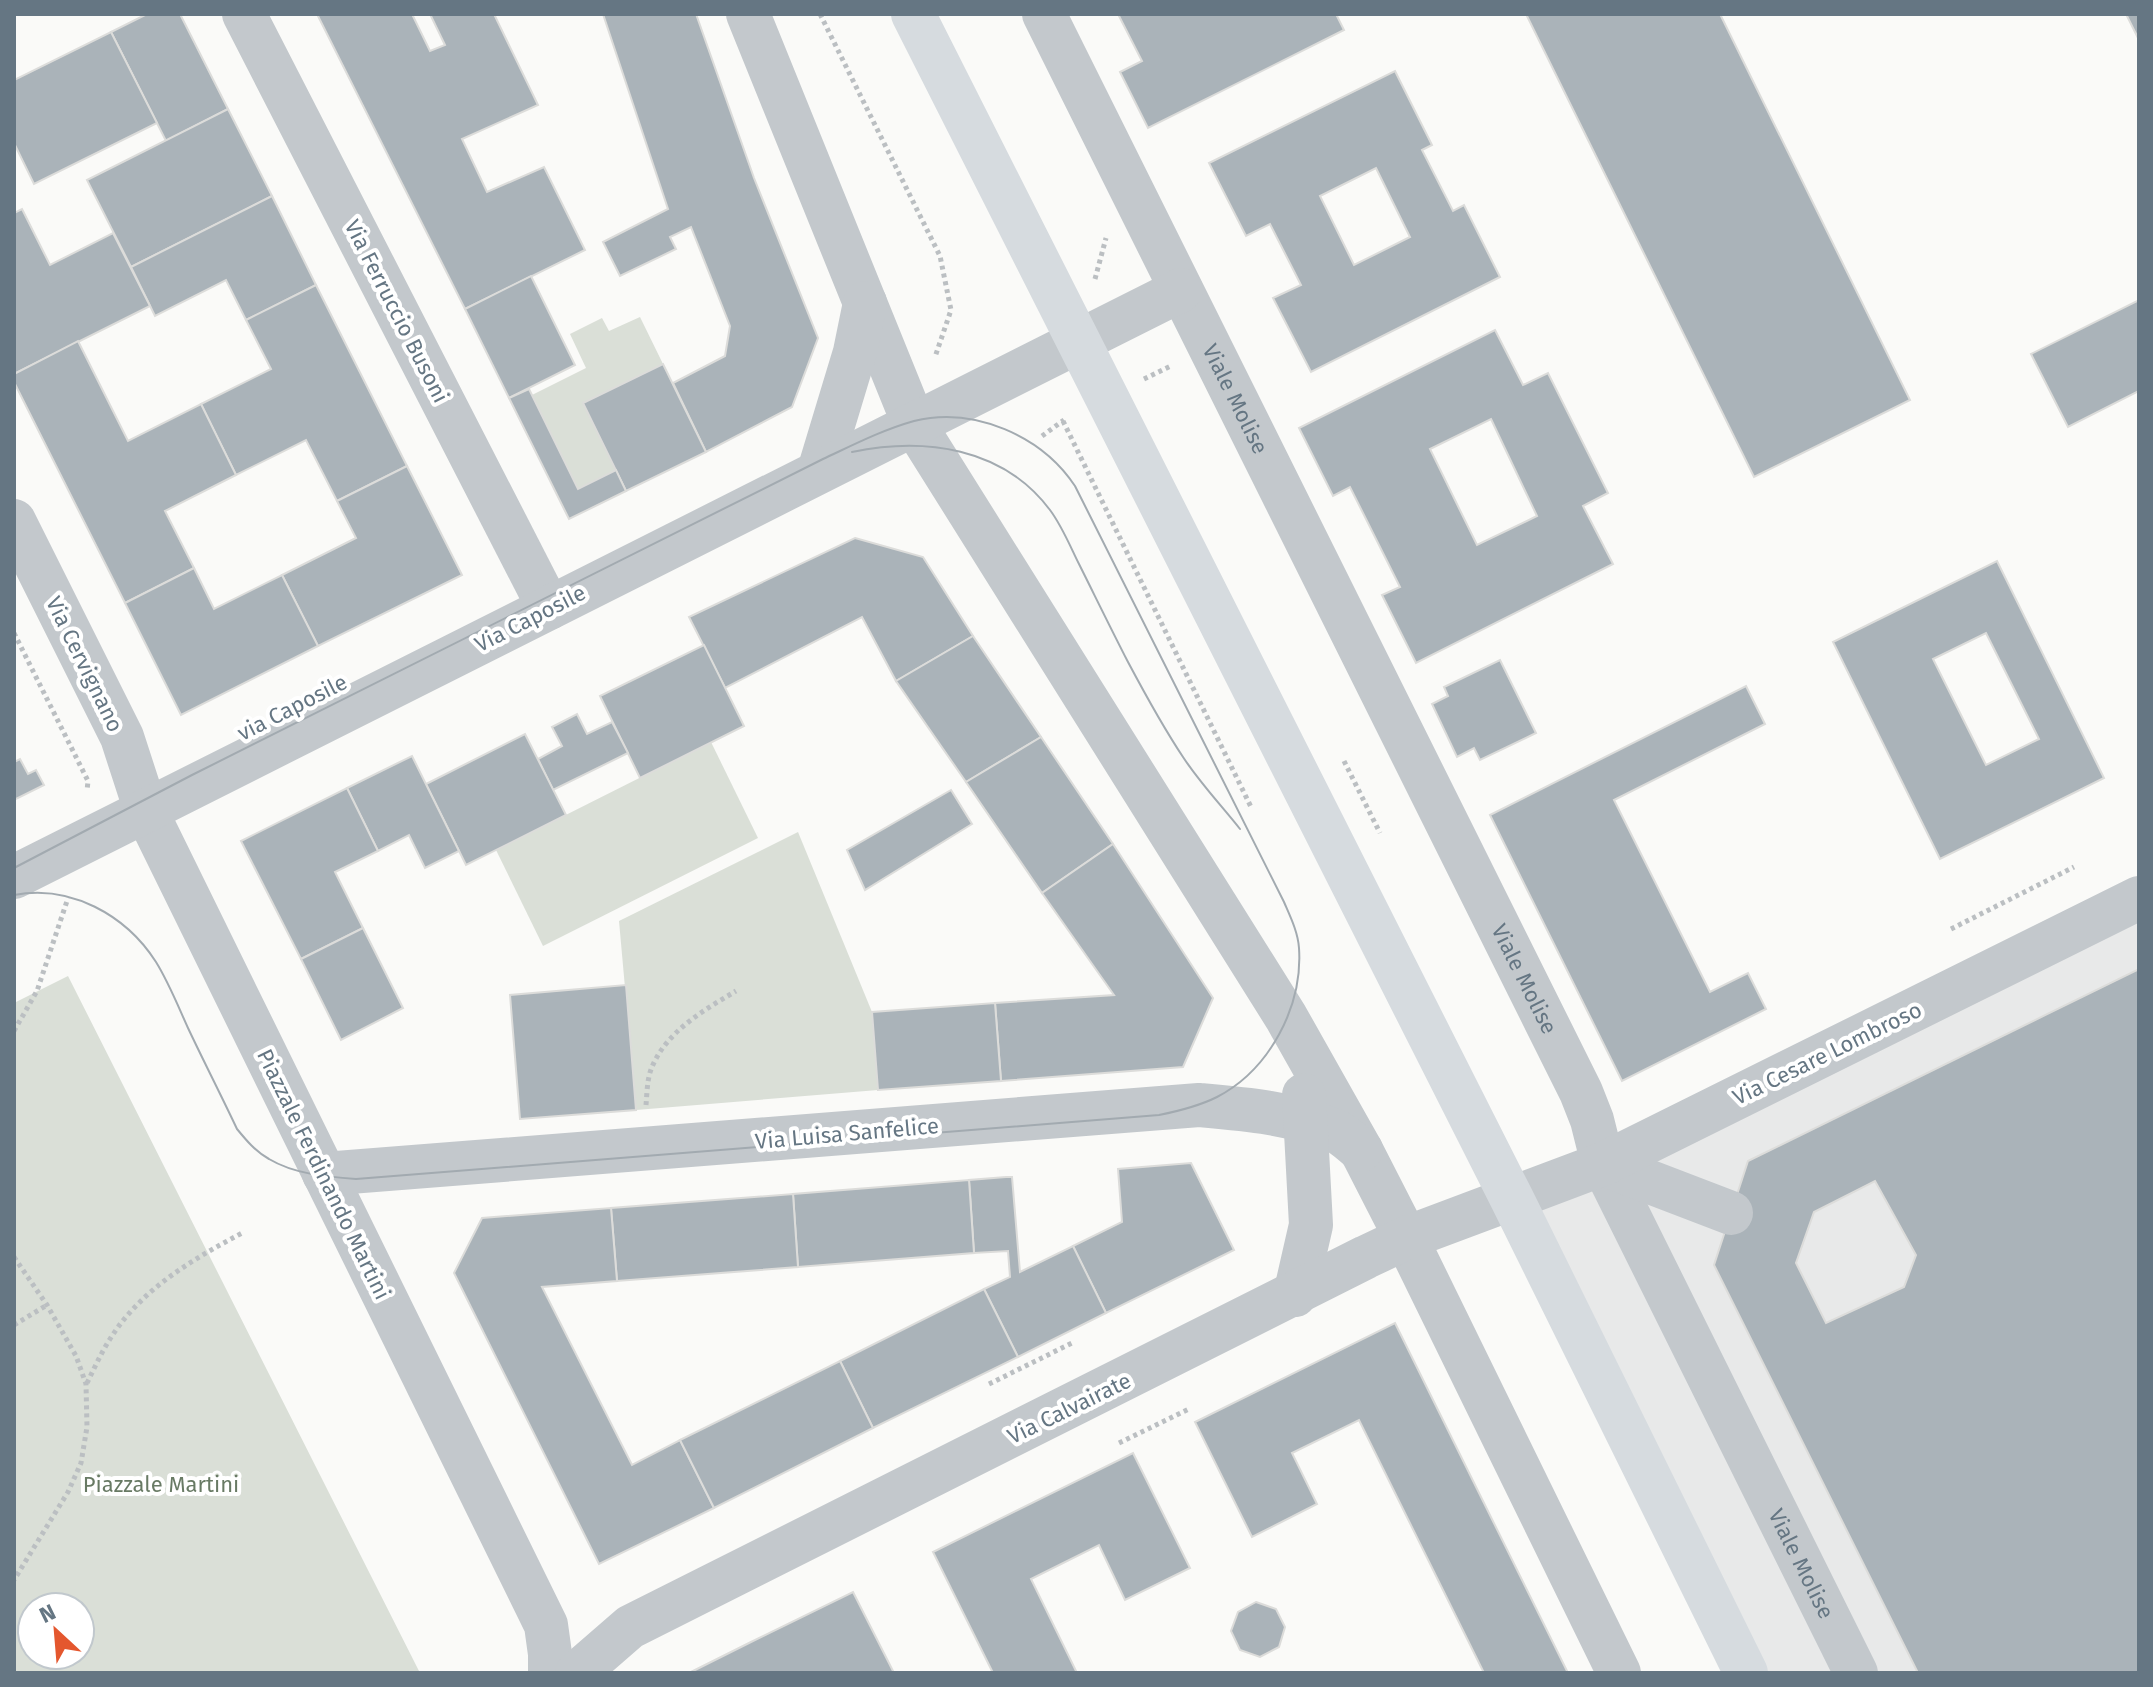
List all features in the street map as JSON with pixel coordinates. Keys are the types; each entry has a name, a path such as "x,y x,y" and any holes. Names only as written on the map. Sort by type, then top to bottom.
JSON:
{"main road":[{"path":"913,14 1512,1199 1746,1673"}],"street":[{"name":"Via Ferruccio Busoni","path":"244,14 549,608"},
{"path":"748,14 914,424 1286,1017 1361,1150 1406,1238 1619,1673"},
{"name":"Viale Molise","path":"1044,14 1581,1092 1603,1164 1856,1673"},
{"path":"914,424 1181,290"},
{"path":"819,471 855,352 865,303"},
{"name":"Via Caposile","path":"146,811 914,424"},
{"name":"Via Cervignano","path":"14,521 122,737 146,811"},
{"path":"14,877 146,811"},
{"name":"Piazzale Ferdinando Martini","path":"146,811 546,1625 550,1673"},
{"name":"Via Cesare Lombroso","path":"1512,1199 1603,1164 2139,898"},
{"path":"1286,1017 1302,1063 1311,1225 1295,1295"},
{"name":"Via Luisa Sanfelice","path":"324,1174 1199,1105 1306,1121 1339,1132 1361,1150"},
{"path":"1603,1164 1731,1213"},
{"name":"Via Calvairate","path":"577,1673 630,1627 1406,1238 1512,1199"},
{"name":"Via Calvairate","path":"546,1625 595,1631 630,1627"}],"path":[{"path":"820,14 940,256 951,310 914,424"},
{"path":"1078,341 1107,237"},
{"path":"1143,380 1180,362"},
{"path":"1042,436 1066,419 1251,807"},
{"path":"14,633 88,781"},
{"path":"1951,929 2074,867"},
{"path":"14,1031 37,991 69,896"},
{"path":"645,1108 651,1068 671,1037 701,1011 736,991"},
{"path":"86,1384 110,1339 142,1298 208,1251 244,1232"},
{"path":"14,1257 47,1305 76,1356 86,1384 87,1427 81,1463 68,1492 14,1580"},
{"path":"14,1325 47,1305"},
{"path":"989,1384 1072,1343"},
{"path":"1119,1443 1189,1409"}],"shaded area":[{"path":"2139,909 2139,1673 1754,1673 1529,1206"}],"green space":[{"path":"640,317 663,364 583,403 616,470 578,489 532,395 586,368 570,334 602,318 609,331"},
{"path":"711,742 758,838 543,946 496,850"},
{"path":"798,832 872,1012 878,1090 636,1110 619,921"},
{"name":"Piazzale Martini","path":"68,976 420,1673 14,1673 14,1003"}],"building":[{"path":"147,14 180,14 228,109 166,141 111,32"},
{"path":"317,14 412,14 430,51 445,45 430,14 494,14 538,105 462,139 487,192 544,167 585,250 465,309"},
{"path":"603,14 696,14 754,178 818,338 792,407 706,452 673,383 725,356 730,326 691,227 670,237 676,249 620,276 603,242 668,209"},
{"path":"1118,14 1336,14 1344,30 1148,128 1120,72 1142,61"},
{"path":"1526,14 1720,14 1910,400 1754,477"},
{"path":"2126,14 2139,14 2139,40"},
{"path":"111,32 157,123 34,184 14,143 14,80"},
{"path":"1395,71 1432,145 1422,150 1453,211 1464,205 1500,277 1311,372 1273,298 1301,285 1270,224 1246,236 1209,163","holes":["1376,168 1410,237 1354,265 1320,196"]},
{"path":"228,109 272,196 131,267 87,180"},
{"path":"272,196 316,285 246,320 226,280 155,316 131,267"},
{"path":"22,209 50,265 113,233 150,306 14,374 14,213"},
{"path":"531,276 575,365 509,398 465,309"},
{"path":"316,285 407,466 337,501 306,440 236,475 201,404 271,369 246,320"},
{"path":"2139,300 2139,391 2068,427 2031,354"},
{"path":"1495,330 1523,385 1548,373 1608,493 1583,506 1613,564 1416,663 1382,595 1400,587 1350,487 1333,496 1299,428","holes":["1491,419 1537,516 1477,545 1430,449"]},
{"path":"78,341 128,441 201,404 236,475 165,511 194,568 125,603 14,382 14,374"},
{"path":"663,364 706,452 626,491 583,403"},
{"path":"529,389 578,489 616,470 626,491 569,519 509,398"},
{"path":"407,466 462,575 318,646 282,575 356,538 337,501"},
{"path":"855,538 923,557 973,636 896,681 862,617 725,688 689,617"},
{"path":"1997,561 2104,778 1940,859 1833,642","holes":["1986,633 2039,739 1986,765 1933,659"]},
{"path":"194,568 214,609 282,575 318,646 181,715 125,603"},
{"path":"973,636 1041,737 966,782 896,681"},
{"path":"704,645 744,726 640,778 600,696"},
{"path":"1500,660 1536,733 1480,760 1474,748 1457,757 1432,704 1448,696 1444,687"},
{"path":"1746,686 1765,724 1614,800 1710,992 1748,973 1766,1009 1622,1081 1490,815"},
{"path":"577,714 587,734 612,722 628,753 553,790 538,759 562,746 552,727"},
{"path":"525,734 566,815 466,865 426,784"},
{"path":"1041,737 1113,844 1042,893 966,782"},
{"path":"412,756 459,851 425,868 409,835 378,851 347,788"},
{"path":"20,759 28,774 36,770 44,785 14,800 14,762"},
{"path":"347,788 378,851 335,872 363,928 301,959 241,841"},
{"path":"951,790 972,824 865,890 847,850"},
{"path":"1113,844 1213,998 1183,1067 1001,1081 995,1003 1114,995 1042,893"},
{"path":"363,928 403,1008 341,1040 301,959"},
{"path":"2139,969 2139,1673 1918,1673 1714,1265 1748,1161","holes":["1875,1181 1916,1255 1904,1287 1826,1323 1796,1263 1814,1212"]},
{"path":"626,985 636,1110 520,1119 510,995"},
{"path":"995,1003 1001,1081 878,1090 872,1012"},
{"path":"1191,1163 1234,1250 1106,1313 1073,1246 1122,1222 1118,1169"},
{"path":"1012,1177 1020,1272 1073,1246 1106,1313 1018,1357 984,1289 1010,1277 1008,1251 974,1253 969,1180"},
{"path":"969,1180 974,1253 798,1267 793,1194"},
{"path":"793,1194 798,1267 617,1281 611,1208"},
{"path":"611,1208 617,1281 542,1287 632,1465 680,1440 714,1508 599,1564 454,1273 482,1218"},
{"path":"984,1289 1018,1357 873,1428 840,1361"},
{"path":"1395,1323 1568,1673 1484,1673 1359,1420 1292,1453 1317,1504 1252,1537 1195,1422"},
{"path":"840,1361 873,1428 714,1508 680,1440"},
{"path":"1133,1453 1190,1568 1125,1600 1099,1545 1031,1579 1077,1673 993,1673 933,1552"},
{"path":"853,1592 894,1673 689,1673 751,1642"},
{"path":"1256,1602 1276,1609 1285,1627 1279,1647 1260,1657 1240,1650 1231,1631 1238,1612"}],"tram line":[{"path":"14,868 192,775 823,459 879,433 914,421 937,417 960,418 1005,429 1025,440 1061,468 1075,486 1284,902 1297,936 1299,970 1289,1014 1267,1054 1252,1071 1217,1097 1159,1115 356,1179 322,1176 279,1164 264,1156 237,1129 161,970 129,930 113,917 76,899 56,894 14,895"},
{"path":"852,452 907,446 960,452 986,460 1031,489 1058,523 1168,734 1196,776 1240,829"}]}
